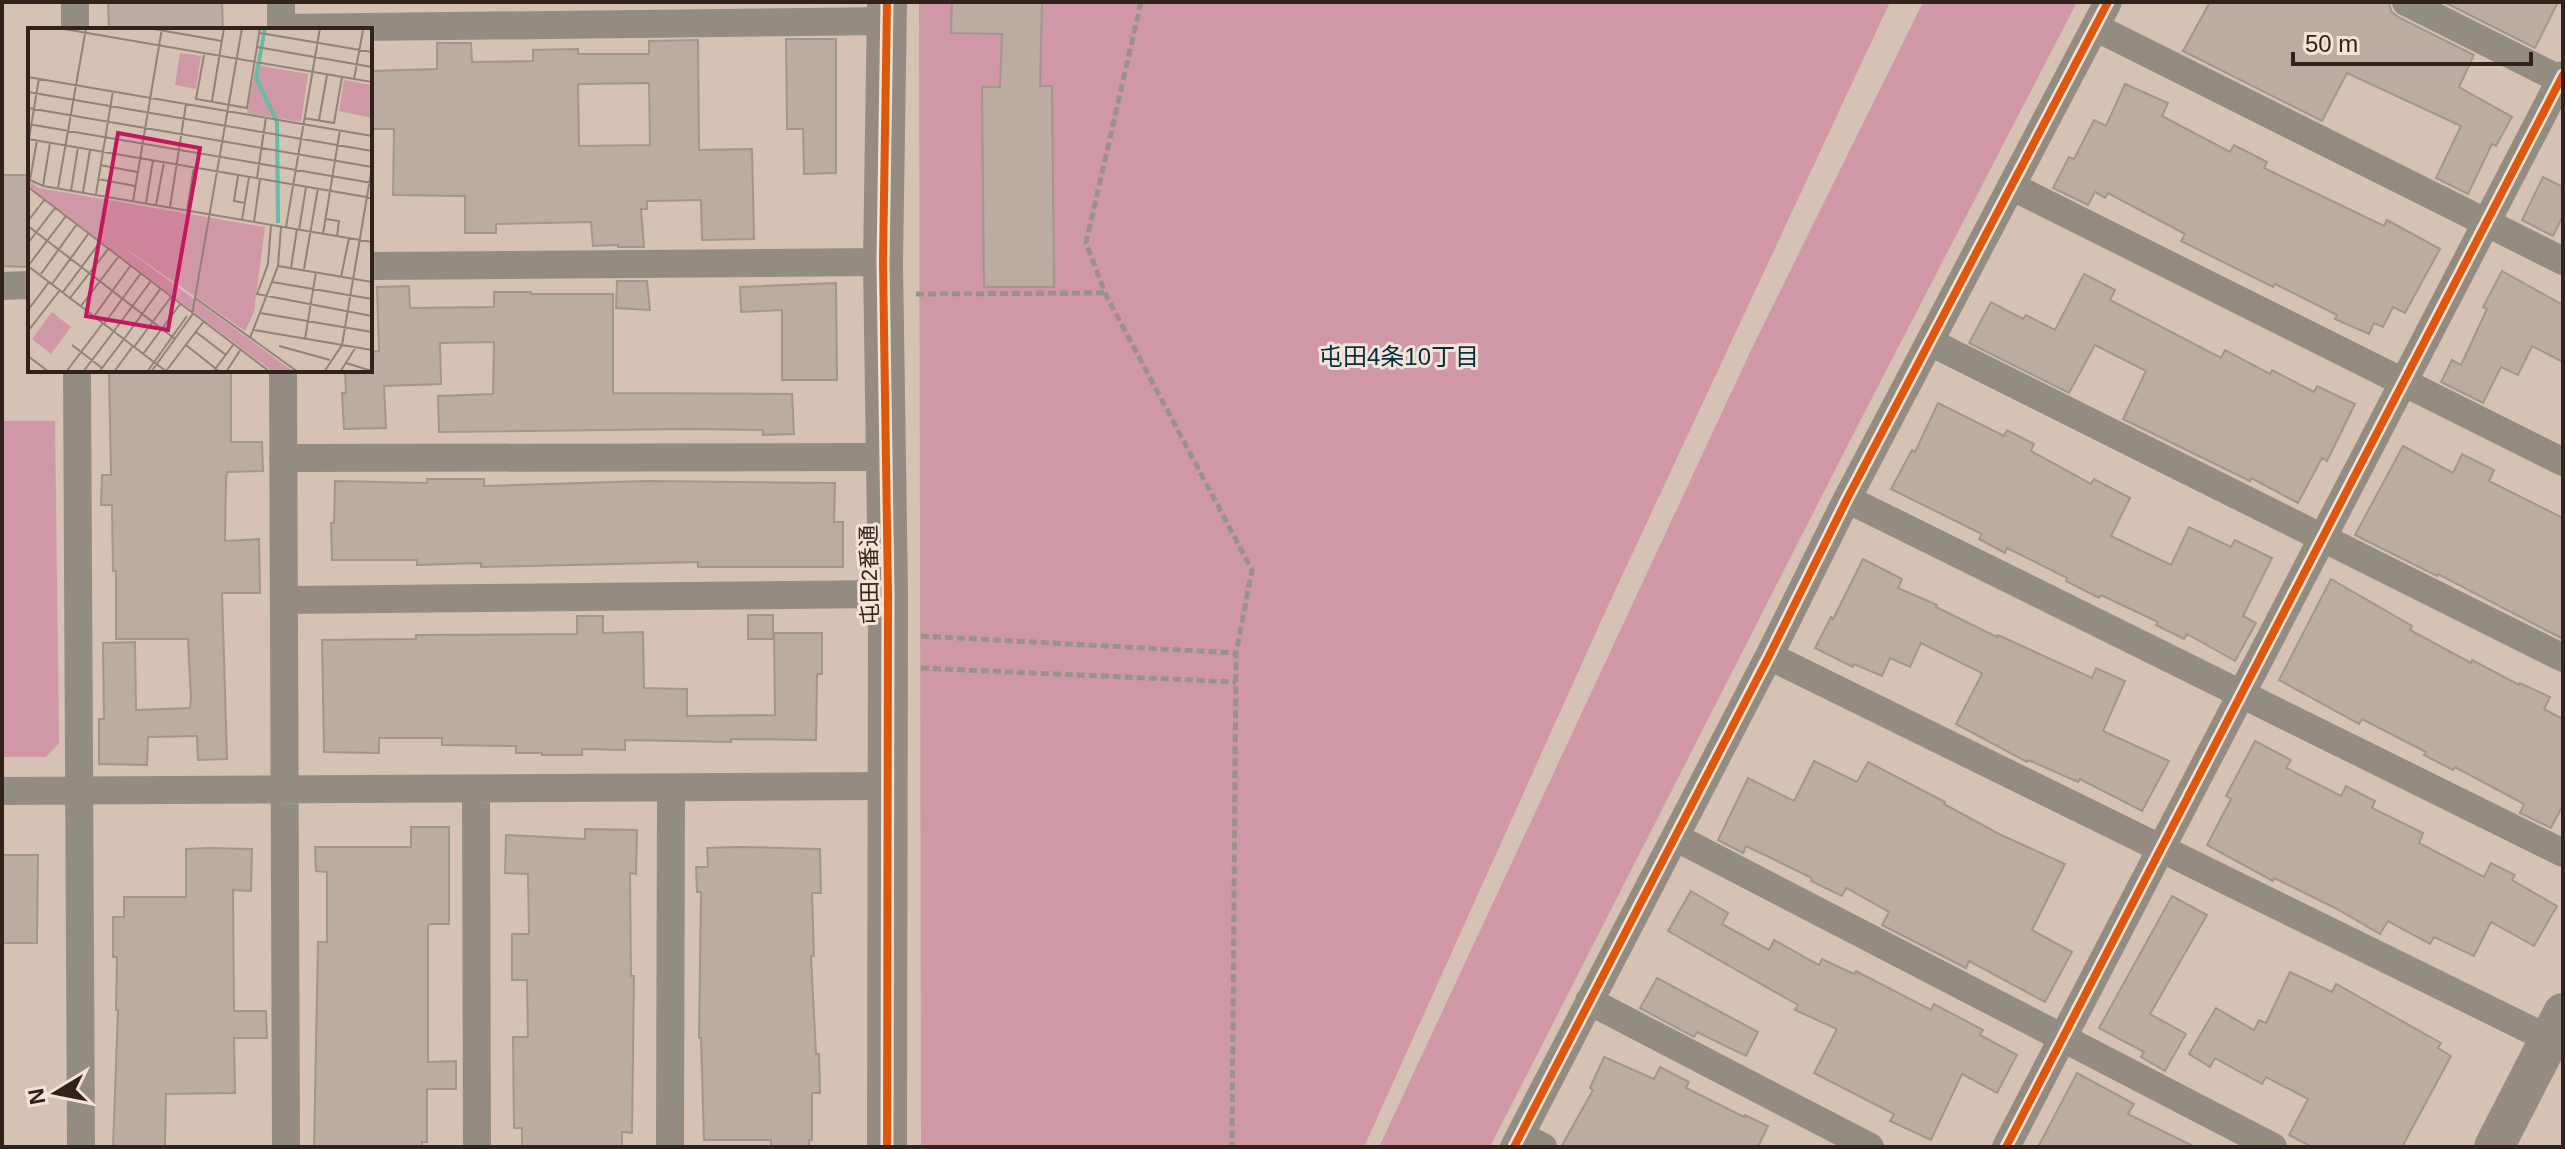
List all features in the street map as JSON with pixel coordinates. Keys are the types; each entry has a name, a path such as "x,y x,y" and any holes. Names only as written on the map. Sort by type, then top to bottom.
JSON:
{"street":[{"path":"75,2 75,28"},
{"path":"1526,1143 1589,1001 1847,499 2108,2"},
{"path":"2006,1147 2562,79 2406,2"},
{"path":"281,20 887,12"},
{"name":"屯田2番通","path":"887,12 883,278 888,594 887,1147"},
{"path":"2095,27 2563,261"},
{"path":"2011,186 2563,462"},
{"path":"372,266 883,278"},
{"path":"2,286 28,285"},
{"path":"1930,342 2563,658"},
{"path":"77,372 81,1147"},
{"path":"283,372 286,1147"},
{"path":"283,458 884,457"},
{"path":"1847,499 2563,853"},
{"path":"284,600 888,594"},
{"path":"1769,656 2161,848 2556,1026 2494,1147"},
{"path":"2,791 888,786"},
{"path":"476,789 477,1147"},
{"path":"670,1147 671,789"},
{"path":"1675,837 2273,1147"},
{"path":"1589,1001 1870,1147"}],"path":[{"path":"1141,2 1086,243 1105,293 1252,570 1236,653 1232,1147"},
{"path":"883,278 1105,293"},
{"path":"888,650 1236,653"},
{"path":"888,650 1236,682"}],"shaded area":[{"path":"919,2 1890,2 1607,608 1364,1147 921,1147"},
{"path":"1923,2 2077,2 1490,1147 1379,1147 1752,348"},
{"path":"2,421 55,421 59,743 46,757 2,757"}],"building":[{"path":"108,2 222,2 223,28 109,28"},
{"path":"952,2 1042,2 1040,86 1052,86 1054,287 984,287 982,87 1000,87 1002,34 951,33"},
{"path":"2210,2 2389,2 2391,11 2398,17 2474,55 2459,87 2512,117 2496,146 2492,144 2468,194 2436,178 2461,126 2347,73 2322,121 2183,51"},
{"path":"2444,2 2558,2 2535,48"},
{"path":"786,39 836,39 836,173 804,174 803,129 787,129"},
{"path":"698,40 699,150 752,149 754,239 702,240 701,200 647,201 647,209 641,209 644,247 618,247 593,246 591,222 496,224 496,233 465,233 465,196 393,195 394,129 372,129 372,71 437,69 437,43 471,43 472,62 533,61 533,50 578,49 578,54 649,54 649,41","holes":["649,83 650,145 579,146 578,84"]},
{"path":"2125,84 2168,103 2162,116 2230,152 2234,145 2267,162 2264,168 2384,226 2387,220 2440,249 2405,313 2393,307 2383,327 2374,323 2369,334 2335,319 2337,315 2275,284 2273,287 2181,241 2185,234 2108,193 2105,198 2095,192 2088,205 2053,188 2069,157 2074,159 2094,120 2106,126"},
{"path":"2,175 28,175 28,267 2,266"},
{"path":"2543,177 2563,187 2563,216 2553,236 2522,220"},
{"path":"2502,271 2563,305 2563,362 2532,346 2518,375 2501,367 2483,403 2441,382 2452,360 2461,365 2487,309 2483,307"},
{"path":"2084,274 2115,290 2110,300 2221,358 2225,350 2270,374 2272,370 2314,392 2317,386 2355,404 2327,461 2322,458 2298,503 2123,419 2146,371 2095,345 2069,393 1969,343 1991,302 2023,319 2026,315 2055,330"},
{"path":"617,281 647,281 650,310 616,308"},
{"path":"836,283 837,380 782,380 782,310 741,312 740,287"},
{"path":"409,286 410,308 494,307 494,292 613,294 613,393 792,394 794,434 763,435 763,430 688,429 439,432 438,396 493,394 494,342 440,343 441,384 384,386 386,428 344,429 342,393 346,393 345,372 372,372 372,352 379,351 377,287"},
{"path":"109,372 231,372 231,442 262,442 263,471 227,472 226,480 225,541 259,539 260,593 222,593 227,759 198,760 197,736 148,737 147,765 99,764 99,719 104,719 103,643 135,642 136,710 190,708 191,699 188,639 116,639 112,505 101,505 102,475 111,475"},
{"path":"1938,403 2004,436 2007,430 2034,444 2031,451 2091,484 2094,479 2130,498 2111,536 2171,565 2189,527 2231,547 2235,540 2272,558 2243,616 2256,623 2235,661 2187,634 2184,639 2156,625 2158,622 2101,595 2099,598 2007,548 2005,553 1979,539 1982,534 1891,489 1912,450 1915,452"},
{"path":"2403,446 2453,473 2462,454 2494,470 2489,481 2563,518 2563,639 2355,535"},
{"path":"427,479 484,479 484,486 647,481 835,483 834,522 843,522 843,567 698,567 698,562 481,567 481,563 417,565 417,560 332,560 331,523 334,523 335,481 427,483"},
{"path":"1863,559 1902,579 1898,588 1997,637 2092,678 2096,668 2125,681 2103,731 2169,761 2142,811 2080,779 2078,782 2027,762 1956,724 1982,674 1980,672 1921,643 1910,667 1890,658 1882,676 1854,664 1853,667 1815,648"},
{"path":"2331,579 2412,626 2410,630 2471,663 2472,660 2519,685 2550,697 2544,709 2563,719 2563,805 2551,828 2520,813 2524,804 2455,767 2453,770 2424,755 2426,752 2362,719 2359,724 2279,680"},
{"path":"748,615 773,615 773,639 748,639"},
{"path":"577,616 603,616 603,633 643,632 644,688 687,689 687,716 775,715 774,633 822,633 822,674 817,674 816,740 625,740 625,750 582,749 582,755 542,755 516,753 516,746 442,745 442,738 379,738 379,753 324,752 322,640 416,639 416,635 577,634"},
{"path":"2255,741 2291,760 2286,768 2341,796 2346,786 2375,801 2372,808 2423,833 2419,843 2484,877 2491,863 2515,875 2512,880 2557,906 2534,946 2491,922 2474,956 2434,937 2430,944 2388,921 2380,934 2335,908 2274,878 2273,881 2207,845 2231,799 2226,796"},
{"path":"1814,761 1857,782 1868,762 1999,834 2065,864 2032,930 2072,952 2045,1002 1969,961 1966,968 1882,925 1889,912 1846,888 1842,896 1746,846 1743,853 1718,840 1748,778 1794,801"},
{"path":"411,827 449,827 449,924 428,926 428,1062 456,1061 456,1089 427,1089 427,1142 422,1142 422,1147 314,1147 318,942 327,942 327,872 316,871 315,847 411,847"},
{"path":"585,829 637,830 636,874 630,873 631,976 634,976 632,1133 622,1132 622,1147 522,1147 522,1128 514,1128 513,1037 528,1037 527,980 512,980 512,934 529,934 528,874 505,873 506,835 585,839"},
{"path":"707,848 820,849 821,893 812,893 814,956 811,956 820,1093 812,1093 812,1140 809,1140 809,1147 771,1147 771,1140 704,1140 699,1038 701,892 697,892 696,867 708,867"},
{"path":"186,849 252,849 251,891 233,890 234,1011 266,1011 267,1038 234,1038 235,1093 166,1094 165,1147 113,1147 118,1010 113,917 124,917 124,897 186,897"},
{"path":"2,855 38,855 37,943 2,943"},
{"path":"1691,891 1728,913 1722,924 1769,950 1774,940 1819,965 1822,959 1854,974 1856,971 1931,1010 1934,1004 1983,1030 1980,1035 2017,1055 1997,1093 1962,1074 1931,1140 1890,1121 1894,1114 1814,1073 1837,1029 1795,1010 1798,1005 1668,931"},
{"path":"2172,896 2207,915 2150,1014 2186,1034 2165,1071 2141,1057 2144,1052 2099,1028"},
{"path":"2290,972 2332,992 2336,984 2441,1043 2438,1048 2451,1056 2402,1147 2312,1147 2289,1135 2308,1099 2266,1077 2262,1084 2215,1058 2210,1067 2189,1054 2216,1008 2254,1030 2259,1020 2266,1023"},
{"path":"1657,978 1758,1032 1746,1056 1697,1032 1694,1037 1640,1008"},
{"path":"1604,1057 1654,1079 1660,1067 1689,1082 1686,1088 1768,1126 1758,1147 1561,1147 1593,1090 1590,1088"},
{"path":"2077,1073 2134,1104 2128,1114 2195,1147 2038,1147"}],"cycle path":[{"path":"887,2 883,262 888,594 887,1147"},
{"path":"1514,1147 1847,499 2108,2"},
{"path":"2006,1147 2563,75"}],"district":[{"name":"屯田4条10丁目","path":"1399,357"}]}
